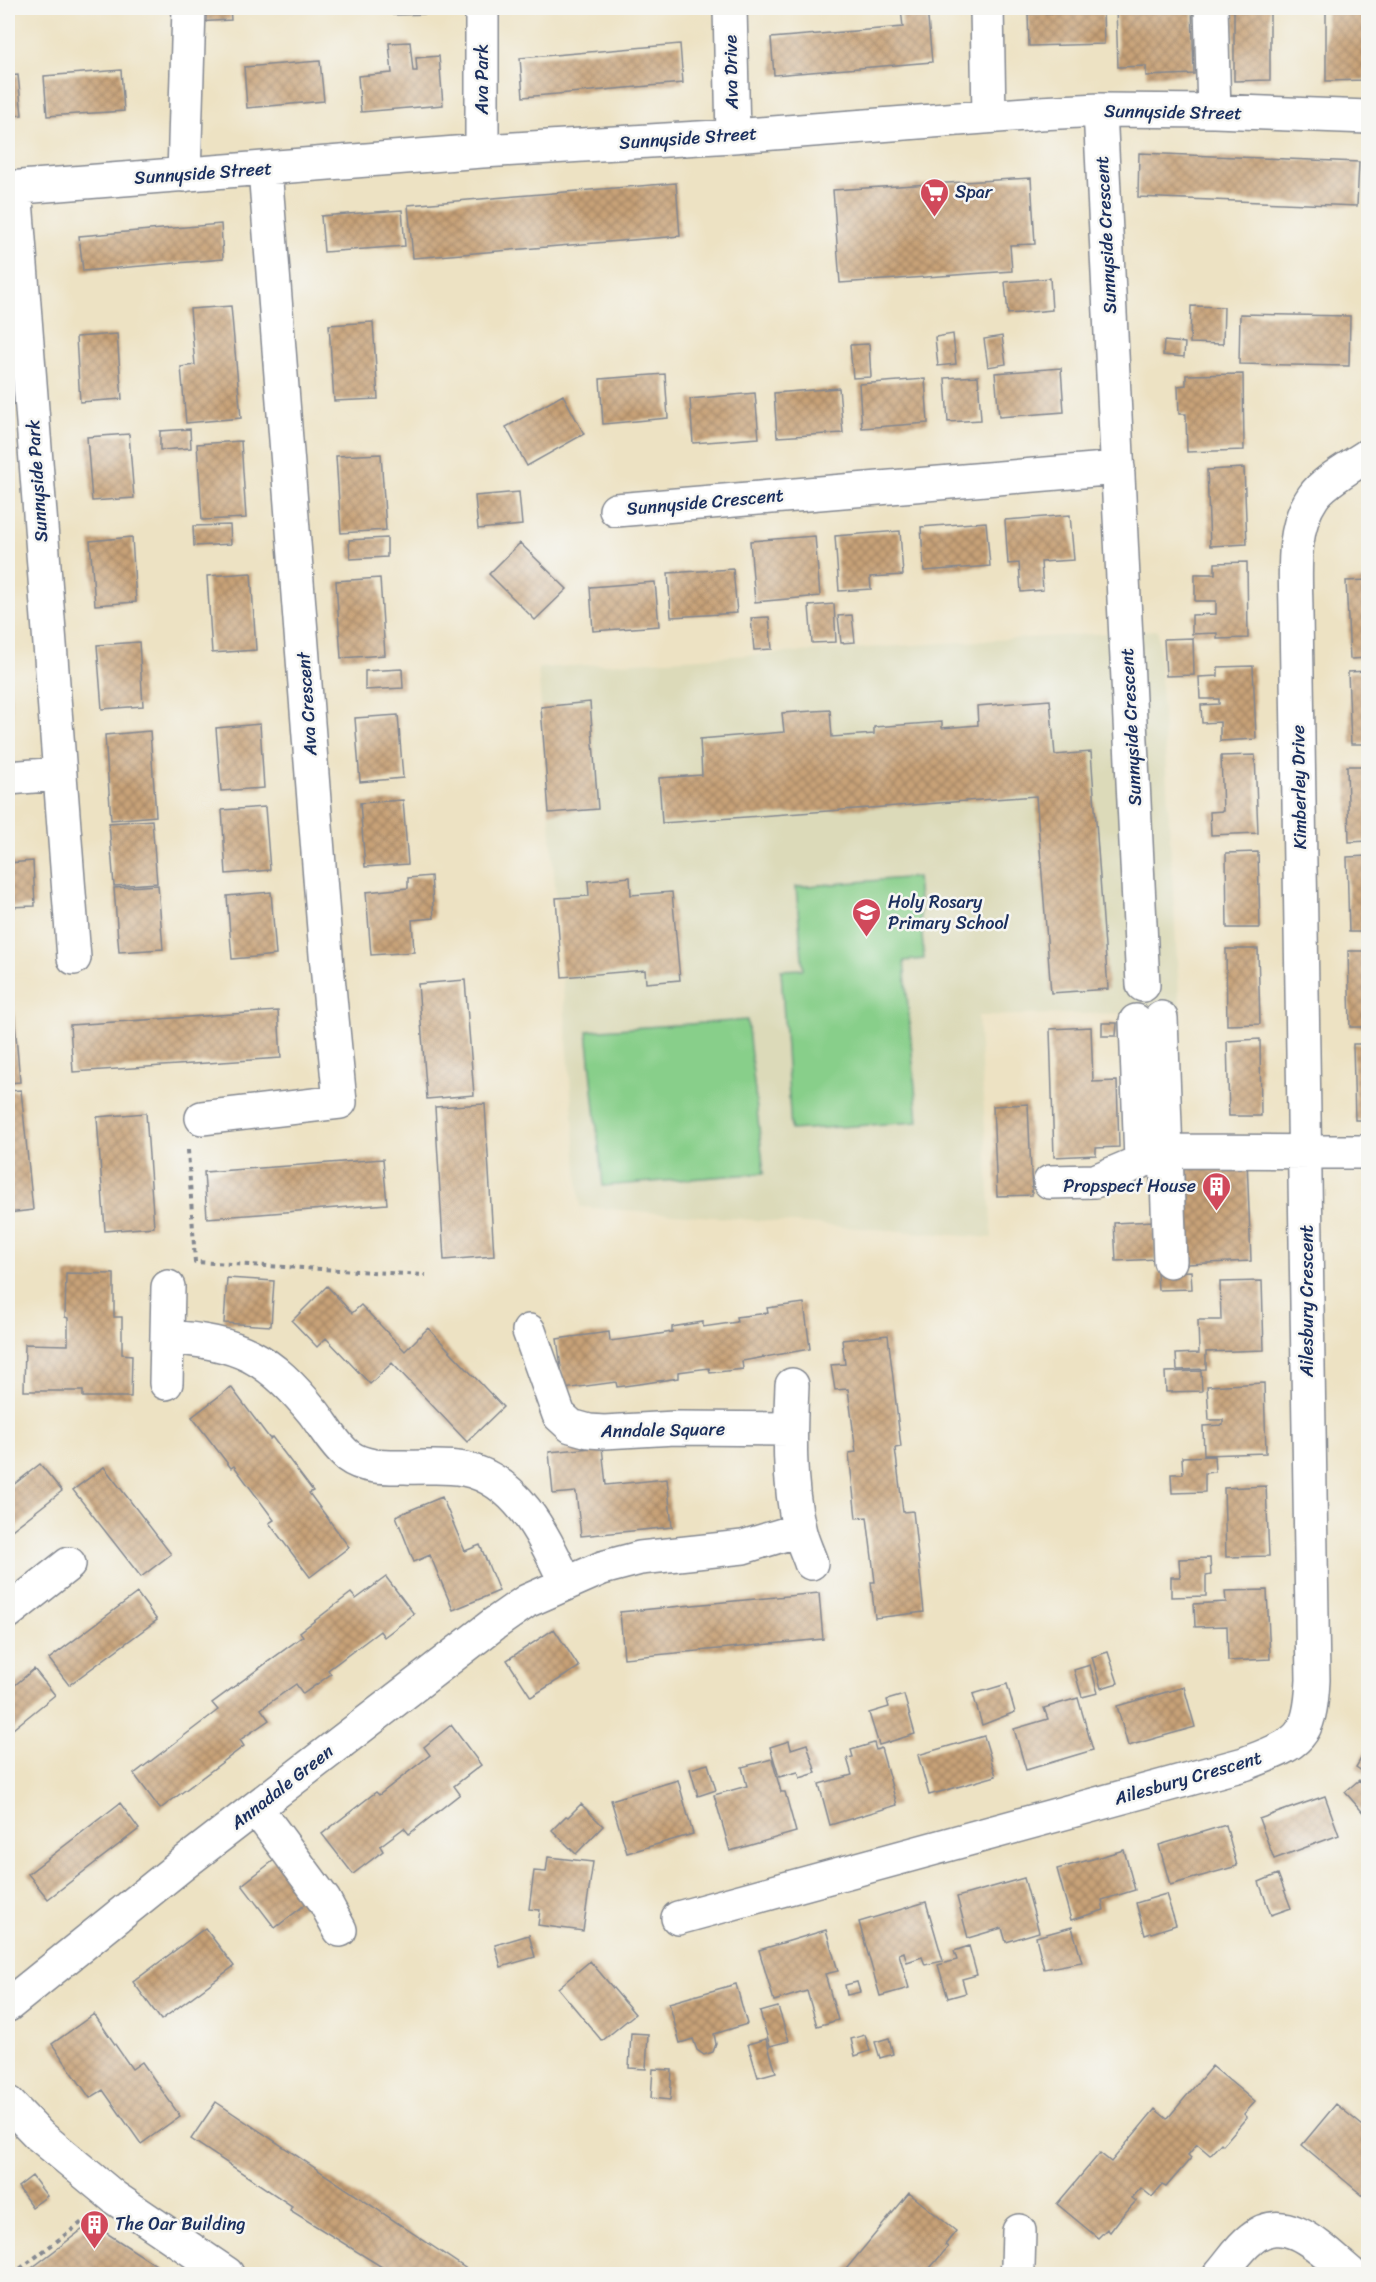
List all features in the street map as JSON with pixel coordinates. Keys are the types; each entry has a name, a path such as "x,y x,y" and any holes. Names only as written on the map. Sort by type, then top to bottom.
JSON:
{"street":[{"path":"184,175 189,8"},
{"name":"Ava Park","path":"482,8 482,151"},
{"name":"Ava Drive","path":"730,8 733,136"},
{"path":"987,8 989,116"},
{"path":"1211,8 1214,111"},
{"name":"Sunnyside Street","path":"11,188 482,151 1100,110 1214,111 1368,117"},
{"name":"Sunnyside Crescent","path":"1100,110 1143,985"},
{"name":"Ava Crescent","path":"202,1118 340,1102 325,943 265,169"},
{"name":"Sunnyside Park","path":"11,188 74,958"},
{"name":"Kimberley Drive","path":"1306,1151 1296,546 1301,520 1314,496 1333,479 1368,455"},
{"name":"Sunnyside Crescent","path":"616,510 1118,468"},
{"path":"8,778 60,774"},
{"path":"1148,1019 1153,1156 1170,1261"},
{"path":"1050,1182 1095,1181 1153,1156 1306,1151 1368,1152"},
{"name":"Ailesbury Crescent","path":"678,1918 1244,1764 1284,1749 1303,1732 1311,1709 1313,1680 1306,1151"},
{"path":"166,1383 168,1287"},
{"name":"Anndale Square","path":"529,1331 559,1414 572,1426 604,1432 675,1428 790,1429"},
{"path":"167,1337 196,1339 230,1347 257,1358 282,1376 298,1393 347,1456 365,1465 442,1466 465,1469 490,1478 508,1492 533,1519 566,1583 602,1568 640,1558 742,1547 799,1530"},
{"path":"792,1385 790,1429 793,1499 799,1530 811,1563"},
{"path":"8,1612 69,1564"},
{"name":"Annadale Green","path":"8,2005 256,1808 494,1624 527,1601 566,1583"},
{"path":"256,1808 324,1900 340,1929"},
{"path":"8,2103 39,2135 115,2198 227,2274"},
{"path":"1220,2274 1250,2240 1262,2231 1275,2229 1291,2230 1304,2235 1351,2274"},
{"path":"1016,2274 1019,2231"}],"path":[{"path":"202,1118 186,1123 195,1262 426,1275"},
{"path":"13,2274 115,2198"}],"shaded area":[{"name":"Holy Rosary Primary School","path":"1158,630 1180,1012 978,1016 992,1238 580,1207 538,668"}],"green space":[{"path":"917,877 924,959 904,961 918,1122 791,1130 781,970 803,969 796,887"},
{"path":"747,1020 764,1173 603,1186 587,1031"}],"building":[{"path":"194,8 230,8 231,20 195,22"},
{"path":"393,8 430,8 430,14 393,15"},
{"path":"927,8 932,62 774,75 771,38 903,27 901,9"},
{"path":"1116,8 1192,8 1194,74 1146,76 1146,66 1118,67"},
{"path":"1234,8 1270,8 1270,80 1234,81"},
{"path":"1326,8 1365,8 1365,80 1326,81"},
{"path":"1103,11 1104,44 1029,46 1028,14"},
{"path":"410,42 413,71 417,71 416,58 439,56 443,105 361,112 358,76 392,73 389,43"},
{"path":"680,44 683,83 523,97 520,58"},
{"path":"320,61 324,101 247,108 244,67"},
{"path":"121,70 124,111 47,116 44,76"},
{"path":"18,75 22,115 8,116 8,76"},
{"path":"1139,153 1359,162 1357,206 1138,197"},
{"name":"Spar","path":"1031,178 1035,244 1010,245 1012,271 840,283 833,190"},
{"path":"676,183 680,236 413,258 408,205"},
{"path":"402,210 405,246 324,252 321,216"},
{"path":"221,224 223,259 83,271 79,236"},
{"path":"1050,278 1052,310 1008,314 1005,282"},
{"path":"231,306 241,418 186,423 181,367 195,365 190,309"},
{"path":"1191,306 1224,307 1223,344 1190,343"},
{"path":"1240,314 1350,316 1349,366 1239,364"},
{"path":"373,322 378,399 334,401 329,325"},
{"path":"117,334 122,399 80,402 76,337"},
{"path":"953,334 956,364 938,366 935,337"},
{"path":"1002,336 1006,364 988,367 984,339"},
{"path":"1164,341 1185,343 1184,357 1163,355"},
{"path":"869,344 871,377 853,378 850,345"},
{"path":"1061,368 1064,412 999,417 995,373"},
{"path":"665,374 668,418 603,424 600,379"},
{"path":"1243,374 1244,450 1187,452 1186,414 1179,414 1178,386 1186,385 1186,375"},
{"path":"978,376 981,420 948,422 945,378"},
{"path":"925,379 928,423 862,428 859,384"},
{"path":"839,388 843,433 777,437 774,393"},
{"path":"755,393 759,438 693,443 690,399"},
{"path":"563,395 584,434 527,466 506,427"},
{"path":"190,429 191,448 160,450 160,431"},
{"path":"129,434 134,498 92,501 87,437"},
{"path":"241,441 246,518 202,520 197,444"},
{"path":"381,454 386,530 341,533 336,456"},
{"path":"1244,468 1247,544 1210,546 1207,470"},
{"path":"519,492 522,525 478,529 475,496"},
{"path":"1070,515 1074,560 1041,562 1043,590 1021,592 1019,563 1008,564 1005,520"},
{"path":"1366,515 1368,515 1368,533 1367,533"},
{"path":"986,522 990,566 924,571 921,527"},
{"path":"230,525 231,544 194,546 193,526"},
{"path":"900,531 903,575 870,577 871,589 839,591 835,536"},
{"path":"815,536 820,596 755,602 750,541"},
{"path":"132,537 136,602 95,605 90,541"},
{"path":"387,538 387,557 350,559 349,540"},
{"path":"520,543 567,589 535,620 489,574"},
{"path":"1247,562 1248,638 1217,639 1217,633 1192,634 1192,615 1216,614 1216,601 1195,601 1195,574 1215,574 1215,563"},
{"path":"733,569 737,613 671,617 668,573"},
{"path":"251,573 256,650 212,653 207,576"},
{"path":"380,578 385,655 341,658 336,581"},
{"path":"1368,580 1368,658 1350,659 1346,581"},
{"path":"655,582 659,626 593,631 590,587"},
{"path":"834,604 836,642 812,643 809,606"},
{"path":"852,615 855,642 841,643 838,616"},
{"path":"769,617 772,649 754,650 751,618"},
{"path":"1193,638 1194,675 1166,676 1164,639"},
{"path":"139,642 143,706 102,709 97,645"},
{"path":"1253,666 1256,739 1220,741 1220,722 1202,723 1201,705 1219,704 1219,699 1200,699 1199,677 1218,676 1218,667"},
{"path":"402,669 403,688 365,690 365,671"},
{"path":"1368,671 1368,744 1351,744 1348,672"},
{"path":"9,673 12,717 8,717"},
{"path":"1050,700 1055,755 1091,752 1108,989 1051,993 1036,796 662,823 659,778 702,775 700,739 784,732 782,713 830,710 832,737 874,734 874,727 942,722 942,728 978,725 977,706"},
{"path":"590,702 598,809 549,813 541,707"},
{"path":"398,715 403,778 360,782 355,718"},
{"path":"260,724 264,788 221,791 216,728"},
{"path":"150,731 156,816 111,820 105,735"},
{"path":"1255,755 1258,833 1211,835 1210,812 1223,811 1221,756"},
{"path":"1347,766 1368,766 1368,841 1349,842"},
{"path":"403,800 408,864 365,867 360,803"},
{"path":"265,807 270,870 226,874 222,810"},
{"path":"152,820 157,883 114,886 109,823"},
{"path":"1258,852 1260,928 1227,928 1226,853"},
{"path":"1368,856 1368,932 1349,932 1347,857"},
{"path":"33,861 35,906 8,907 8,863"},
{"path":"431,876 434,918 412,920 414,952 371,955 366,892 408,888 408,878"},
{"path":"630,877 631,895 672,892 680,980 646,983 645,970 562,977 556,898 589,896 588,881"},
{"path":"158,885 163,949 119,952 114,888"},
{"path":"271,892 276,955 232,959 227,896"},
{"path":"1226,949 1258,949 1260,1024 1227,1025"},
{"path":"1348,951 1368,951 1368,1027 1350,1027"},
{"path":"8,965 10,965 20,1082 8,1083"},
{"path":"465,980 474,1095 427,1099 418,984"},
{"path":"278,1011 281,1058 73,1072 70,1025"},
{"path":"1102,1023 1117,1023 1116,1036 1102,1036"},
{"path":"1091,1027 1093,1082 1117,1081 1119,1147 1096,1148 1096,1155 1054,1157 1050,1029"},
{"path":"1260,1039 1261,1116 1229,1116 1227,1041"},
{"path":"1353,1044 1368,1044 1368,1120 1355,1120"},
{"path":"21,1090 33,1210 8,1213 8,1091"},
{"path":"485,1104 494,1256 444,1260 435,1107"},
{"path":"1028,1104 1032,1195 997,1196 993,1106"},
{"path":"146,1113 154,1227 105,1231 97,1117"},
{"path":"383,1159 387,1204 207,1218 204,1172"},
{"name":"Propspect House","path":"1247,1160 1251,1261 1187,1264 1183,1162"},
{"path":"1368,1198 1368,1258 1367,1258 1365,1199"},
{"path":"1154,1221 1156,1259 1116,1261 1114,1223"},
{"path":"1191,1271 1192,1289 1158,1290 1157,1273"},
{"path":"66,1273 114,1274 114,1317 122,1317 122,1354 132,1355 131,1397 83,1397 83,1391 24,1391 25,1344 68,1345 68,1318 65,1317"},
{"path":"227,1278 274,1281 271,1326 224,1323"},
{"path":"1262,1281 1264,1350 1206,1352 1206,1369 1177,1370 1176,1354 1199,1353 1198,1320 1221,1320 1220,1282"},
{"path":"327,1286 352,1313 361,1305 405,1351 428,1328 503,1407 467,1442 392,1363 370,1384 326,1338 317,1347 292,1321"},
{"path":"804,1303 810,1349 742,1361 743,1369 710,1373 709,1368 678,1372 678,1378 646,1383 617,1387 616,1382 564,1389 557,1339 609,1332 610,1341 640,1337 672,1332 672,1327 703,1322 703,1327 737,1322 736,1317 768,1313 767,1308"},
{"path":"888,1335 901,1447 895,1448 903,1512 913,1511 924,1612 875,1618 871,1582 875,1582 867,1517 856,1518 849,1453 856,1452 848,1389 835,1390 831,1365 845,1364 842,1340"},
{"path":"1201,1371 1202,1391 1166,1392 1165,1372"},
{"path":"1264,1383 1266,1453 1204,1455 1203,1426 1223,1425 1223,1420 1209,1420 1207,1386"},
{"path":"231,1387 313,1491 309,1493 349,1547 310,1577 269,1523 274,1520 234,1466 231,1468 192,1417"},
{"path":"602,1447 606,1485 667,1479 672,1527 581,1536 576,1492 553,1494 549,1452"},
{"path":"1214,1456 1215,1472 1205,1473 1205,1492 1172,1493 1171,1474 1183,1474 1182,1457"},
{"path":"40,1464 62,1491 8,1533 8,1489"},
{"path":"104,1467 171,1554 141,1577 73,1490"},
{"path":"1266,1486 1269,1556 1226,1557 1224,1488"},
{"path":"442,1497 465,1551 480,1545 499,1591 453,1610 430,1555 414,1562 396,1516"},
{"path":"1210,1558 1211,1575 1206,1576 1206,1596 1171,1597 1171,1577 1180,1577 1179,1559"},
{"path":"386,1577 414,1614 384,1637 380,1631 328,1670 331,1674 303,1694 296,1684 261,1709 269,1720 240,1740 244,1746 160,1809 134,1774 218,1710 212,1703 303,1636 300,1632 351,1593 356,1599"},
{"path":"1267,1590 1270,1659 1228,1661 1227,1626 1195,1627 1194,1604 1226,1602 1225,1591"},
{"path":"137,1593 157,1620 69,1685 49,1659"},
{"path":"819,1593 823,1639 624,1658 620,1612"},
{"path":"554,1629 579,1667 531,1697 507,1660"},
{"path":"1108,1652 1118,1683 1101,1688 1092,1657"},
{"path":"1090,1665 1098,1693 1082,1697 1074,1670"},
{"path":"34,1669 55,1695 8,1733 8,1691"},
{"path":"1007,1684 1015,1712 982,1725 973,1694"},
{"path":"1184,1687 1195,1727 1128,1746 1117,1706"},
{"path":"904,1695 915,1734 879,1745 869,1713 889,1707 887,1700"},
{"path":"1078,1698 1093,1750 1026,1770 1014,1729 1048,1719 1044,1708"},
{"path":"451,1725 481,1765 454,1786 460,1794 409,1834 404,1828 380,1846 383,1851 353,1874 322,1834 376,1792 379,1795 430,1755 424,1747"},
{"path":"984,1736 996,1776 929,1795 918,1755"},
{"path":"789,1741 791,1749 807,1744 816,1773 800,1778 798,1772 779,1777 770,1747"},
{"path":"874,1743 876,1750 881,1748 897,1805 830,1825 819,1784 852,1775 847,1758 853,1757 851,1750"},
{"path":"1368,1747 1368,1775 1356,1767"},
{"path":"772,1759 781,1792 785,1792 796,1832 730,1851 714,1795 747,1786 742,1767"},
{"path":"708,1764 716,1790 698,1796 690,1769"},
{"path":"678,1780 693,1834 627,1853 611,1800"},
{"path":"1359,1780 1368,1791 1367,1817 1345,1792"},
{"path":"1325,1796 1339,1835 1274,1859 1259,1819"},
{"path":"120,1803 139,1829 48,1899 28,1874"},
{"path":"581,1804 603,1826 576,1854 552,1830"},
{"path":"1226,1825 1237,1866 1170,1885 1159,1845"},
{"path":"1124,1850 1135,1890 1102,1900 1104,1910 1071,1920 1057,1869"},
{"path":"278,1857 311,1900 275,1928 242,1885"},
{"path":"548,1857 593,1862 583,1931 538,1925 540,1910 529,1909 534,1871 546,1872"},
{"path":"1278,1874 1291,1908 1271,1915 1259,1882"},
{"path":"1024,1878 1039,1932 1006,1942 1002,1928 968,1938 957,1897"},
{"path":"1166,1894 1176,1925 1145,1935 1136,1903"},
{"path":"926,1902 943,1961 925,1965 922,1957 907,1962 904,1952 899,1954 909,1988 880,1996 859,1922"},
{"path":"1072,1927 1082,1962 1044,1969 1036,1937"},
{"path":"205,1928 234,1966 161,2020 133,1982"},
{"path":"826,1930 838,1971 825,1974 838,2020 817,2026 807,1991 774,2001 759,1950"},
{"path":"529,1935 535,1957 501,1967 495,1945"},
{"path":"969,1946 977,1975 962,1979 966,1993 948,1998 938,1965 957,1960 954,1951"},
{"path":"590,1961 635,2014 602,2041 558,1988"},
{"path":"857,1982 860,1992 847,1995 845,1985"},
{"path":"736,1984 747,2024 714,2034 716,2044 713,2052 704,2055 697,2050 693,2039 680,2043 669,2003"},
{"path":"778,2007 789,2041 770,2046 760,2012"},
{"path":"94,2014 132,2069 142,2062 180,2116 141,2144 103,2090 90,2098 52,2044"},
{"path":"631,2033 648,2034 646,2069 629,2068"},
{"path":"865,2035 870,2051 855,2056 851,2039"},
{"path":"889,2038 893,2054 880,2058 875,2042"},
{"path":"766,2039 776,2072 758,2077 748,2044"},
{"path":"1212,2066 1255,2102 1244,2114 1247,2117 1223,2145 1221,2143 1210,2155 1197,2144 1188,2155 1191,2158 1166,2187 1162,2185 1152,2197 1141,2188 1132,2198 1136,2201 1110,2232 1107,2229 1098,2238 1057,2204 1100,2153 1111,2162 1155,2109 1167,2119"},
{"path":"653,2069 672,2070 670,2100 651,2098"},
{"path":"216,2102 468,2270 465,2274 393,2274 290,2210 292,2206 191,2139"},
{"path":"1336,2104 1368,2130 1368,2200 1302,2145"},
{"path":"32,2176 47,2196 32,2207 18,2187"},
{"path":"909,2193 956,2231 945,2245 948,2247 925,2274 842,2274"},
{"name":"The Oar Building","path":"91,2223 170,2274 24,2274"}],"place":[{"name":"Spar","path":"934,218"},
{"name":"Holy Rosary Primary School","path":"867,938"},
{"name":"Propspect House","path":"1217,1212"},
{"name":"The Oar Building","path":"94,2250"}]}
